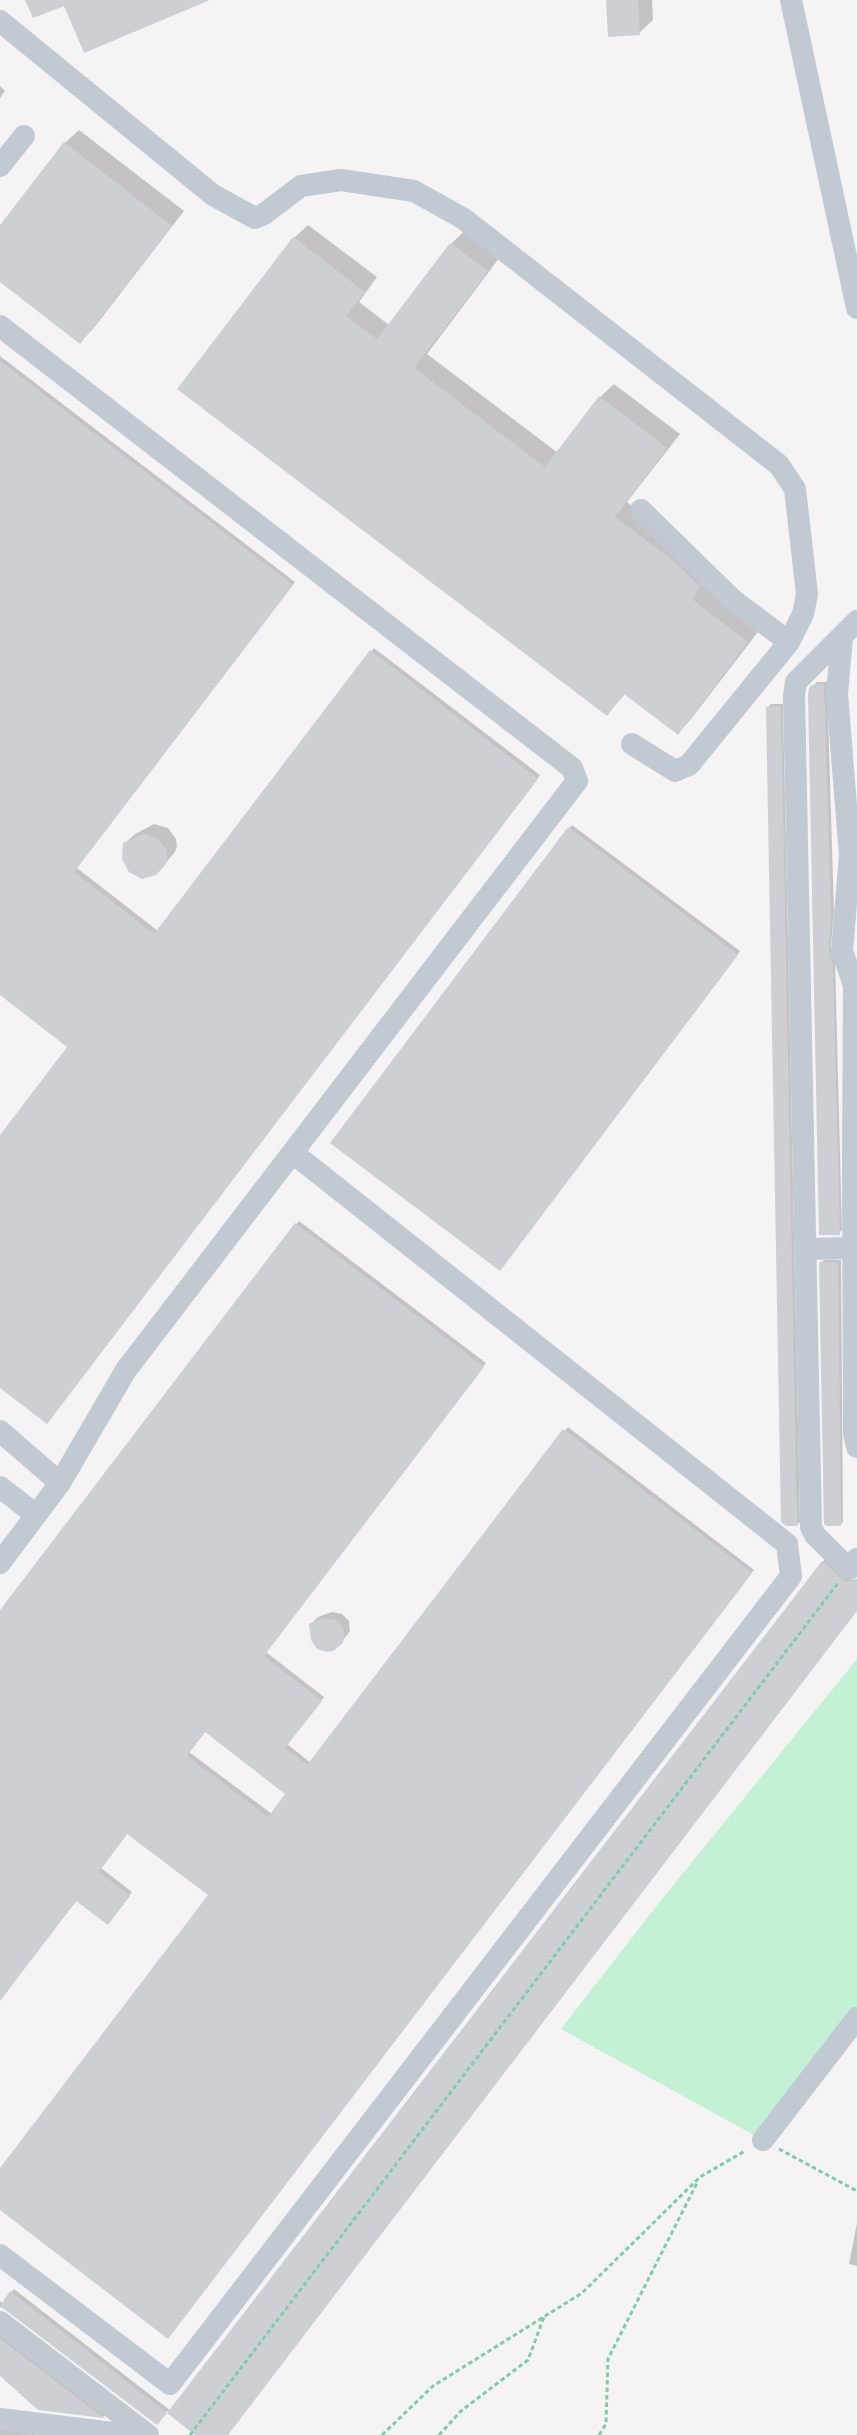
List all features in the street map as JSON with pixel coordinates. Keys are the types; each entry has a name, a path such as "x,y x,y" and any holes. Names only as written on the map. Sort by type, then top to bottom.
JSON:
{"lane":[{"path":"791,0 857,308"},
{"path":"0,21 213,195 255,218 264,214 301,186 341,180 414,191 464,219 779,465 795,489 807,594 803,614 789,642 689,765 675,771 632,744"},
{"path":"0,166 24,136"},
{"path":"0,326 563,760 572,768 577,781 126,1370 60,1483 0,1563"},
{"path":"641,510 733,600 789,642"},
{"path":"850,629 837,694 850,855 842,951 854,985 856,1034 853,1248 854,1434 857,1447"},
{"path":"850,629 796,682 795,694 811,1527 815,1535 853,1564"},
{"path":"0,2255 170,2384 791,1576 787,1544 292,1153"},
{"path":"805,1249 853,1248"},
{"path":"0,1431 60,1483"},
{"path":"0,1487 36,1515"},
{"path":"763,2140 857,2018"},
{"path":"0,2322 148,2435"},
{"path":"0,2419 129,2435"}],"path":[{"path":"190,2435 853,1564"},
{"path":"382,2435 433,2386 582,2293 700,2177 763,2140 857,2191"},
{"path":"599,2435 606,2424 608,2359 700,2177"},
{"path":"439,2435 462,2411 528,2360 544,2317"}],"green space":[{"path":"857,1659 857,2018 763,2140 561,2029 662,1899"}],"building":[{"path":"25,0 210,0 84,53 64,6 33,18"},
{"path":"606,0 638,0 640,35 608,37"},
{"path":"64,142 172,226 80,344 0,282 0,225"},
{"path":"293,237 365,292 346,316 377,339 450,243 488,271 414,368 545,467 599,396 667,448 615,517 676,563 700,587 692,599 748,642 678,735 624,694 607,716 177,389"},
{"path":"0,361 293,585 74,872 154,934 370,650 538,779 47,1424 0,1388 0,1135 67,1047 0,995"},
{"path":"824,684 831,916 829,950 833,965 840,1235 819,1235 808,696 812,685"},
{"path":"781,706 797,1526 786,1526 781,1522 766,707"},
{"path":"568,827 738,955 500,1271 330,1143"},
{"path":"143,834 157,838 166,849 167,857 166,864 156,875 142,879 129,872 122,859 123,843"},
{"path":"295,1223 484,1367 264,1656 322,1701 285,1748 307,1765 563,1429 752,1573 168,2339 0,2210 0,2168 208,1895 127,1834 99,1872 130,1896 108,1925 76,1901 0,2001 0,1610","holes":["205,1732 285,1794 268,1817 187,1756"]},
{"path":"819,1262 838,1262 841,1526 824,1524"},
{"path":"822,1561 845,1582 857,1580 857,1611 228,2435 195,2435 167,2413"},
{"path":"324,1618 335,1620 343,1628 342,1644 333,1651 317,1649 311,1640 309,1624"},
{"path":"10,2291 167,2413 157,2425 0,2306"},
{"path":"0,2339 104,2418 38,2410 0,2376"}]}
